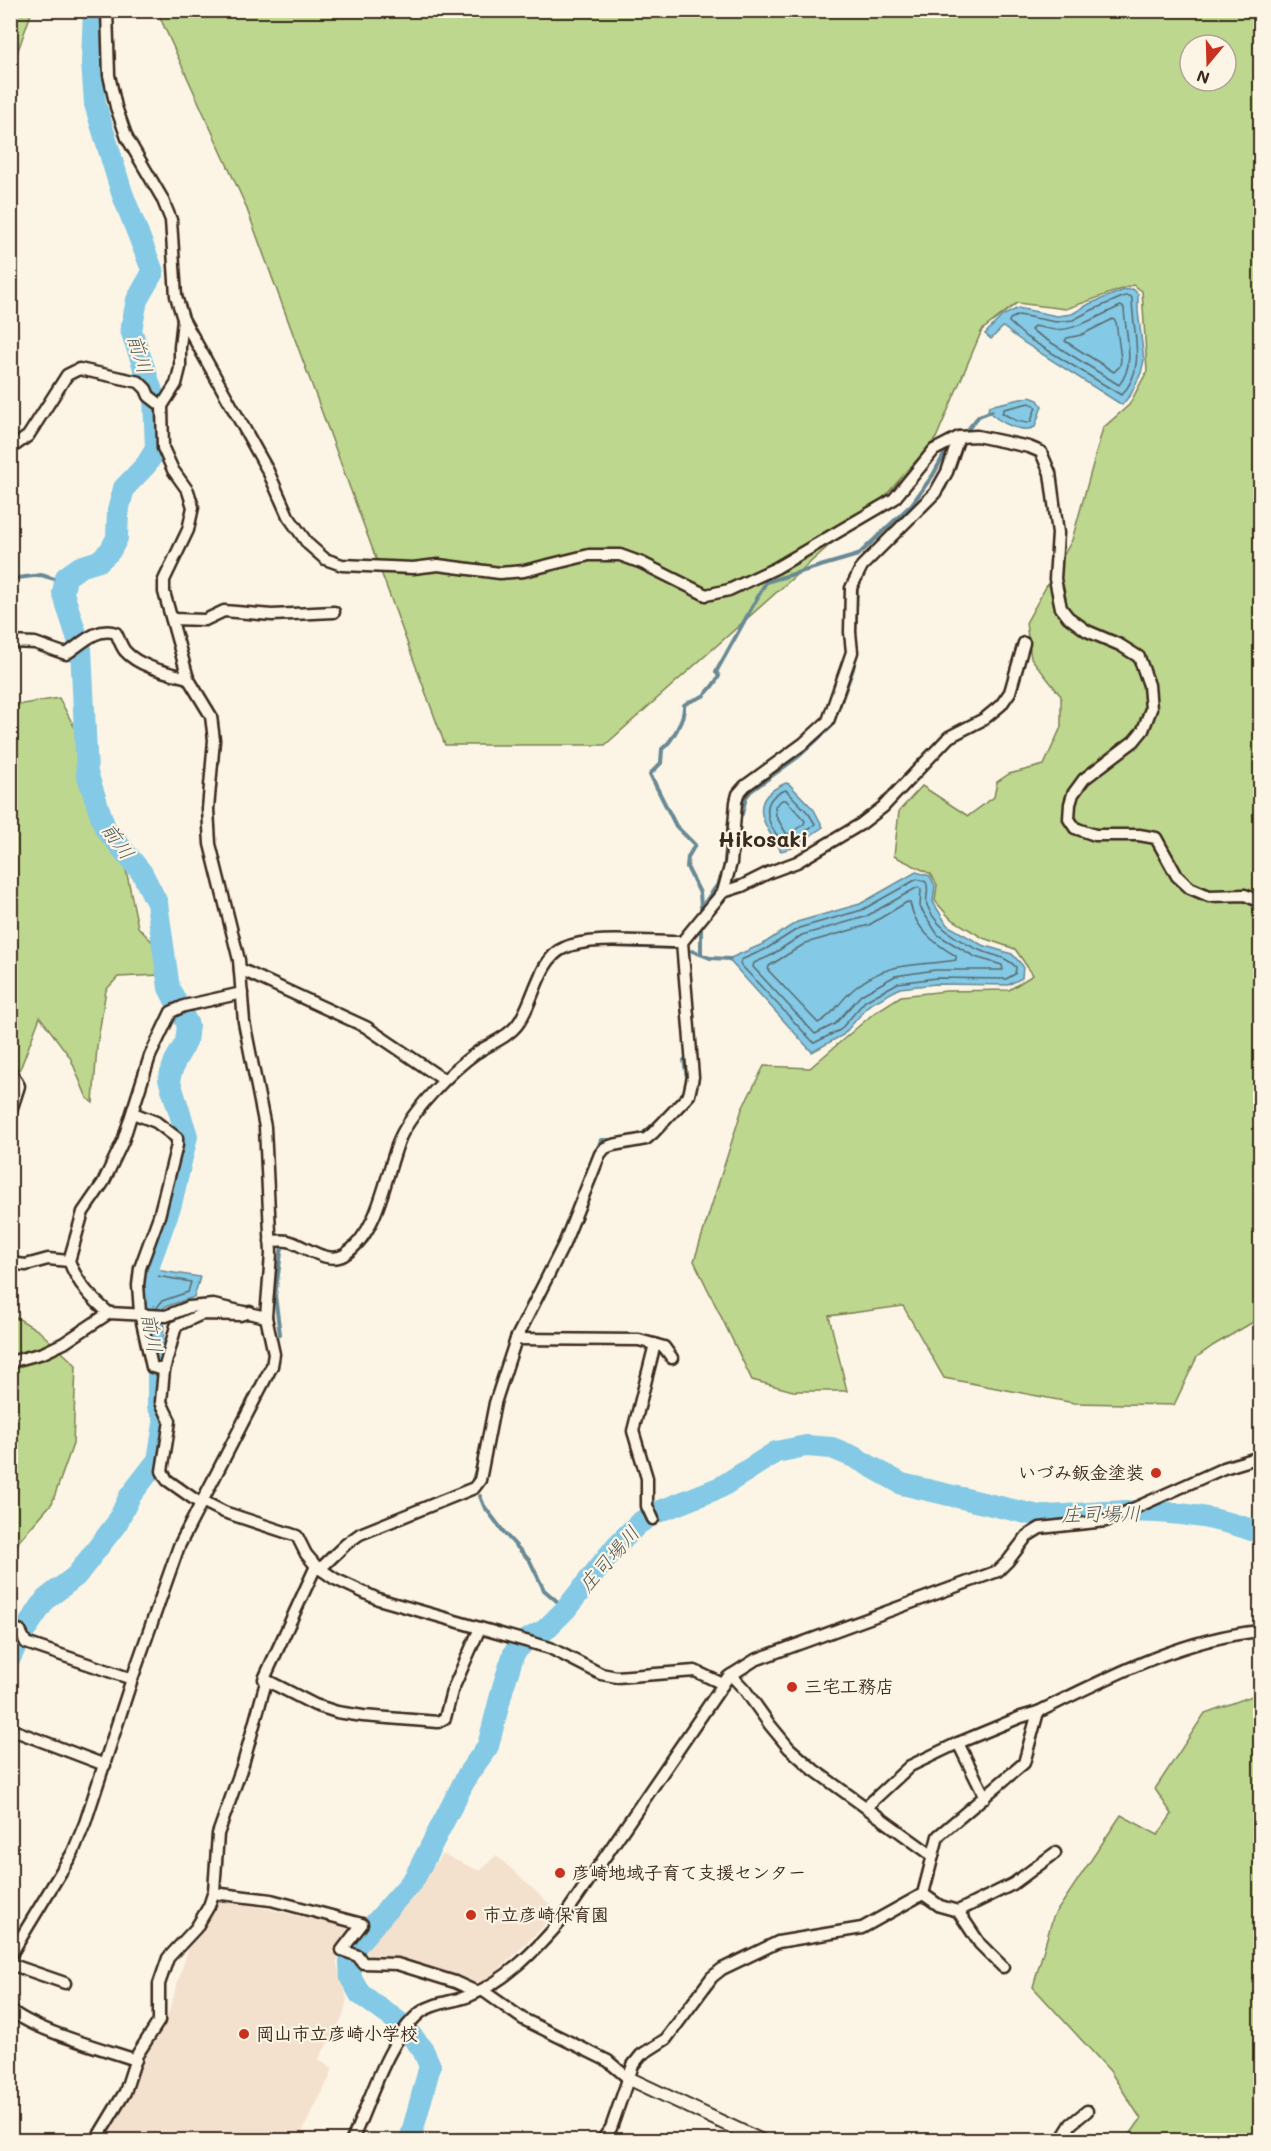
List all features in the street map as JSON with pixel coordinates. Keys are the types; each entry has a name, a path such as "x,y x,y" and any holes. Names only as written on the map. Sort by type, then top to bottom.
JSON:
{"street":[{"path":"107,10 109,75 116,107 127,138 162,198 171,220 176,296 183,319 268,471 288,516 308,544 325,559 342,565 413,568 438,565 500,573 524,571 589,555 620,555 642,563 706,595 729,590 776,568 894,498 934,450 958,437 977,436 1029,447 1041,452 1050,473 1058,533 1055,579 1061,608 1068,617 1087,631 1120,645 1139,657 1149,685 1151,709 1143,730 1134,741 1084,779 1073,794 1069,819 1075,828 1095,835 1139,835 1156,838 1178,876 1190,888 1209,896 1245,895 1260,902"},
{"path":"156,401 176,384 180,368 183,319"},
{"path":"10,449 28,435 67,375 79,369 139,382 156,401 163,448 173,470 188,490 193,507 188,530 164,580 164,592 188,678 211,716 214,740 208,809 210,844 240,969 244,1022 265,1127 271,1254 266,1317 274,1354 272,1366 179,1546 85,1823 73,1852 10,1956"},
{"path":"96,2140 125,2092 136,2060 159,2021 159,1984 168,1958 196,1928 213,1893 218,1834 243,1764 266,1682 264,1679 318,1568 360,1534 474,1488 480,1480 495,1403 516,1339 564,1244 600,1154 605,1148 613,1145 646,1139 689,1095 693,1077 682,942 723,892 731,863 738,794 745,786 804,743 828,721 852,652 849,632 851,588 862,566 935,493 947,472 958,437"},
{"path":"172,620 205,620 224,611 272,615 334,612"},
{"path":"10,642 35,643 66,654 79,644 111,631 116,633 129,654 157,670 188,678"},
{"path":"723,892 797,862 861,824 883,807 949,737 984,719 1001,705 1010,692 1024,643"},
{"path":"270,1241 286,1240 329,1257 343,1255 364,1235 371,1224 404,1130 444,1080 476,1053 510,1032 519,1023 549,961 559,951 566,947 595,941 682,942"},
{"path":"240,969 366,1027 444,1080"},
{"path":"109,1313 88,1295 76,1278 69,1261 82,1212 103,1183 123,1141 150,1056 171,1012 242,993"},
{"path":"10,1070 19,1086 10,1114"},
{"path":"133,1113 156,1122 177,1138 159,1216 140,1268 138,1286 152,1367 160,1369"},
{"path":"10,1263 26,1265 48,1259 69,1261"},
{"path":"10,1362 43,1353 64,1343 109,1313 161,1316 203,1305 222,1306 266,1317"},
{"path":"250,1312 240,1315 202,1314 176,1326 160,1369 161,1402 170,1421 162,1471 167,1479 202,1503 297,1536 306,1554 318,1568 378,1599 550,1648 601,1674 616,1677 695,1671 723,1684"},
{"path":"516,1339 639,1340 663,1347 672,1358"},
{"path":"653,1519 647,1506 647,1478 633,1431 647,1367 655,1344"},
{"path":"352,2140 395,2045 409,2025 420,2012 429,2007 468,1997 514,1970 537,1948 561,1921 731,1675 755,1660 998,1570 1027,1536 1040,1528 1106,1521 1224,1468 1260,1457"},
{"path":"10,1626 22,1636 26,1643 132,1679"},
{"path":"266,1682 315,1705 337,1712 438,1722 445,1718 452,1691 480,1628"},
{"path":"866,1808 910,1766 958,1743 1038,1712 1131,1666 1217,1639 1243,1632 1260,1631"},
{"path":"731,1675 789,1748 814,1770 933,1856"},
{"path":"602,2140 611,2128 633,2065 641,2055 666,2039 712,1977 722,1969 778,1942 862,1928 923,1894 938,1836 1024,1763 1038,1712"},
{"path":"10,1729 105,1765"},
{"path":"958,1743 984,1797"},
{"path":"958,1911 1013,1884 1055,1853"},
{"path":"213,1893 271,1900 362,1924 342,1950 358,1956 363,1963 397,1964 479,1991 523,2019 608,2061 627,2078 760,2140"},
{"path":"923,1894 940,1906 958,1911 980,1944 1003,1968"},
{"path":"10,1964 65,1983"},
{"path":"10,2009 17,2016 44,2028 136,2060"},
{"path":"1061,2140 1071,2124 1087,2111"}],"shaded area":[{"name":"市立彦崎保育園","path":"442,1854 480,1871 496,1855 552,1906 543,1927 483,1985 393,1959 368,1956 365,1951 385,1924 411,1898"},
{"name":"岡山市立彦崎小学校","path":"220,1898 352,1928 339,1949 337,1964 347,1999 343,2017 318,2060 333,2068 300,2140 102,2140 130,2097 144,2051 168,2014 189,1946 202,1930"}],"green space":[{"path":"10,11 32,11 11,70"},
{"path":"157,11 1260,11 1260,1318 1197,1357 1174,1405 1074,1403 944,1378 903,1306 829,1316 847,1391 793,1391 752,1380 694,1261 742,1109 764,1066 810,1068 874,1013 901,996 946,991 1009,990 1033,975 1015,949 983,938 950,918 935,901 937,885 931,874 894,856 899,811 922,786 968,816 994,797 997,782 1009,774 1044,765 1061,727 1061,696 1031,658 1026,623 1072,540 1103,428 1129,405 1147,371 1142,291 1133,285 1066,309 1017,303 982,330 936,438 887,494 605,745 445,745 245,204"},
{"path":"59,698 78,734 104,806 119,836 138,927 158,948 160,975 118,977 106,990 97,1046 93,1103 87,1098 70,1057 40,1017 11,1093 11,706"},
{"path":"11,1314 39,1331 76,1365 73,1444 52,1503 19,1541 11,1562"},
{"path":"1260,1693 1260,2140 1126,2140 1141,2119 1110,2071 1033,1987 1053,1917 1121,1815 1158,1835 1172,1814 1155,1789 1205,1713"}],"water":[{"path":"1133,289 1138,294 1144,360 1141,373 1131,394 1122,405 1003,327 991,339 985,334 1002,316 1018,308 1057,316 1072,314 1089,304 1124,290"},
{"path":"1030,397 1038,400 1042,406 1035,427 1029,429 1010,426 988,411 989,406"},
{"path":"786,783 814,810 823,827 792,848 781,851 764,822 762,805 773,790"},
{"path":"916,872 930,876 935,886 933,902 947,925 982,945 1012,954 1023,966 1022,978 1008,985 936,984 900,988 869,1005 843,1035 812,1052 728,959 763,944 797,922 860,904"},
{"path":"147,1266 162,1271 200,1277 194,1297 164,1307 163,1364 156,1363 144,1302"}],"waterway":[{"name":"前川","path":"94,10 92,62 95,104 122,193 153,272 137,300 131,330 154,397 156,449 146,465 124,488 118,511 117,538 110,551 99,561 80,567 66,577 63,593 81,649 87,773 105,828 142,873 157,903 169,988 188,1025 186,1042 175,1061 169,1079 187,1136 171,1204 144,1286 146,1297"},
{"path":"968,429 979,416 992,411"},
{"path":"701,906 700,893 687,867 688,857 695,845 676,826 650,774 661,763 662,749 677,729 684,705 703,696 716,681 719,676 716,672 766,582 858,555 912,504 933,475 945,453"},
{"path":"940,494 949,478"},
{"path":"10,579 41,575 65,582"},
{"path":"855,635 857,585"},
{"path":"742,814 746,797 751,791 798,757 832,726 853,669 856,654"},
{"path":"701,908 718,884 724,870 729,820"},
{"path":"701,924 701,954"},
{"path":"545,959 554,947 569,942"},
{"path":"610,946 675,948"},
{"path":"692,951 710,958 730,959"},
{"path":"514,1035 524,1023"},
{"path":"684,1060 688,1083"},
{"path":"628,1137 642,1134 662,1117"},
{"path":"596,1153 601,1140 615,1140"},
{"path":"360,1247 367,1241 378,1219"},
{"path":"280,1334 275,1296 282,1246 286,1243"},
{"name":"前川","path":"10,1658 19,1639 46,1599 76,1576 117,1523 130,1496 158,1460 165,1418 158,1406 158,1363 155,1344"},
{"name":"庄司場川","path":"410,2140 430,2066 422,2048 400,2023 360,1994 351,1978 350,1962 357,1944 414,1879 468,1774 488,1746 514,1653 525,1641 545,1630 566,1609 616,1546 638,1524 653,1514 721,1487 776,1452 806,1446 832,1448 854,1457 902,1484 1039,1516 1124,1511 1164,1512 1222,1521 1260,1533"},
{"path":"473,1480 479,1459"},
{"path":"480,1496 484,1506 506,1535 530,1561 544,1590 566,1609"}],"place":[{"name":"いづみ鈑金塗装","path":"1156,1473"},
{"name":"三宅工務店","path":"792,1687"},
{"name":"彦崎地域子育て支援センター","path":"560,1873"},
{"name":"市立彦崎保育園","path":"471,1915"},
{"name":"岡山市立彦崎小学校","path":"244,2034"}],"district":[{"name":"Hikosaki","path":"763,840"}]}
